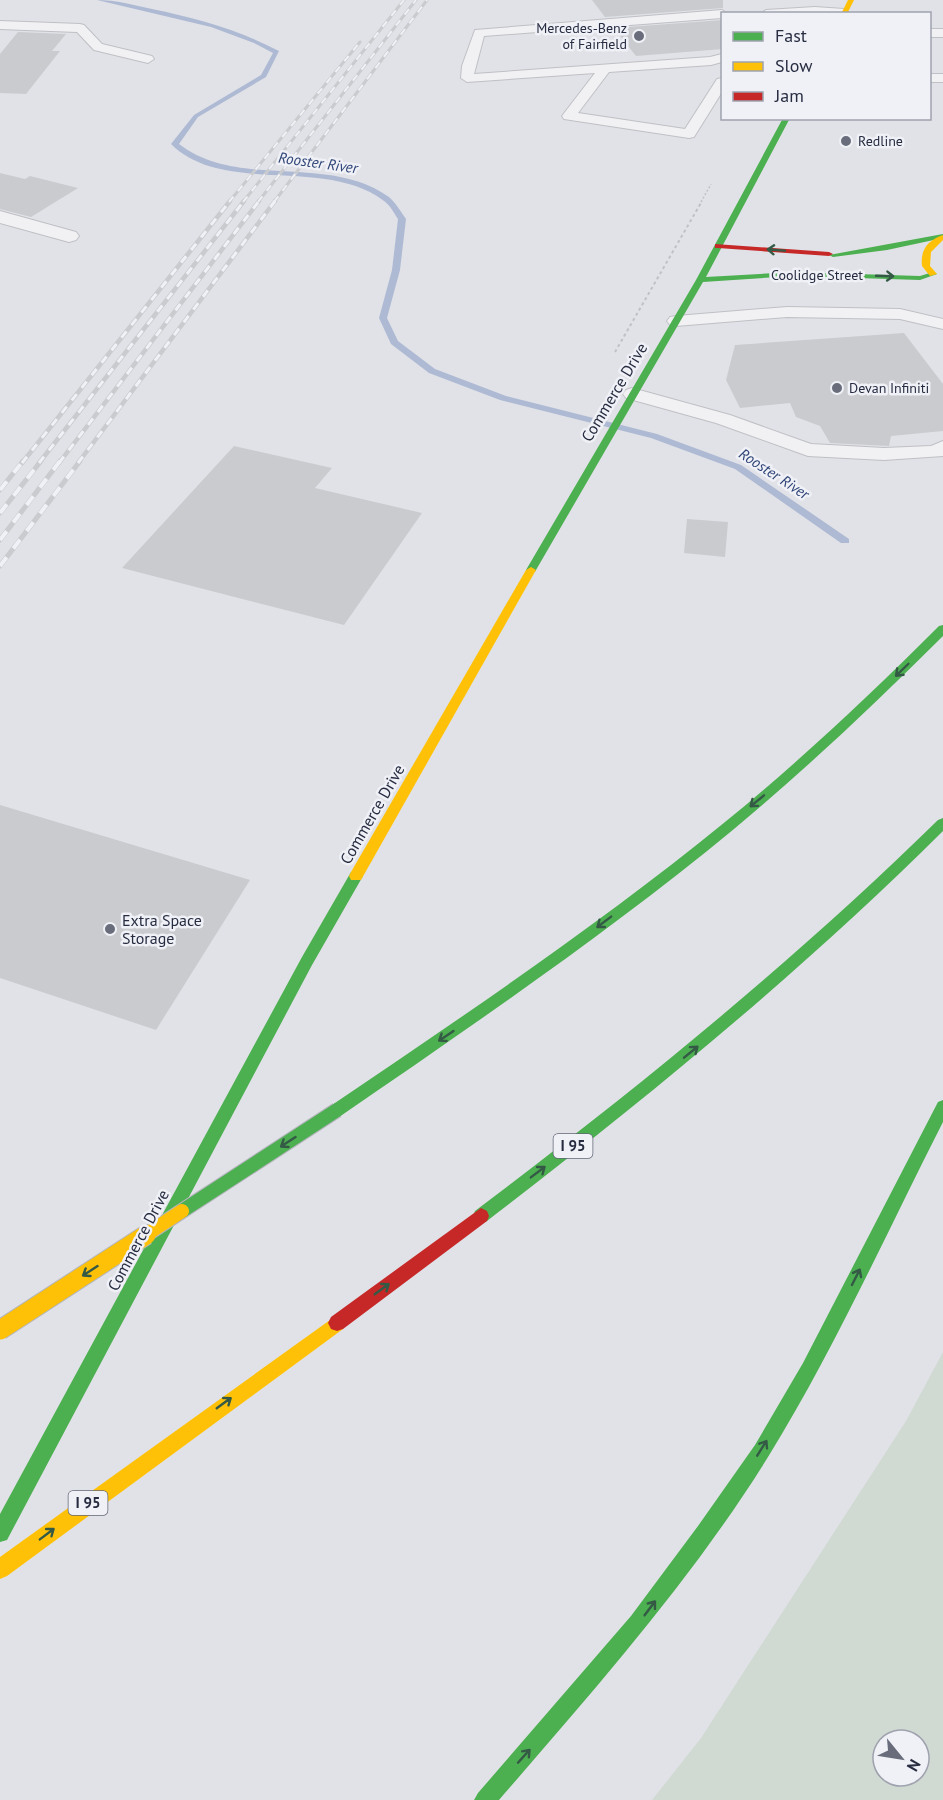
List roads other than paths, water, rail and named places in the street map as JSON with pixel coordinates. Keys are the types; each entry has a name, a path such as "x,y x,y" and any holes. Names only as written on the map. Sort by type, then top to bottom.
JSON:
{"main road":[{"name":"Commerce Drive","path":"0,1533 307,961 603,444 700,280 786,120"},
{"path":"833,255 943,236"},
{"path":"938,275 926,266 925,252 930,244 943,236"},
{"name":"Coolidge Street","path":"718,246 833,255 908,266 938,275"},
{"name":"Coolidge Street","path":"700,280 793,274 920,278 938,275"},
{"path":"0,1330 337,1110 453,1032 570,948 678,866 778,783 862,709 943,628"},
{"name":"I 95","path":"0,1569 578,1142 709,1037 820,940 943,823"},
{"path":"485,1800 638,1623 705,1533 760,1450 809,1369 943,1107"}],"street":[{"path":"0,217 69,236"}],"lane":[{"path":"789,12 830,12"},
{"path":"721,14 478,33 468,66 467,78 721,58"},
{"path":"0,25 80,28 98,47 148,58"},
{"path":"604,68 569,116 689,134 721,85"},
{"path":"676,321 798,312 900,314 943,324"},
{"path":"628,401 723,418 808,450 884,454 936,452 943,447"}],"waterway":[{"name":"Rooster River","path":"100,0 213,26 277,52 264,76 196,116 175,144 191,157 215,165 340,180 367,187 388,200 402,219 396,270 383,318 394,342 432,371 503,398 654,436 738,467 845,541"}],"railway":[{"path":"243,202 404,0"},
{"path":"258,202 416,0"},
{"path":"274,202 427,0"},
{"path":"229,202 360,42"},
{"path":"22,463 230,201"},
{"path":"39,463 244,201"},
{"path":"59,463 259,201"},
{"path":"78,463 275,201"},
{"path":"0,490 23,461"},
{"path":"0,513 41,461"},
{"path":"0,540 60,461"},
{"path":"0,566 80,461"}],"place":[{"name":"Mercedes-Benz of Fairfield","path":"639,36"},
{"name":"Redline","path":"846,141"},
{"name":"Devan Infiniti","path":"837,388"},
{"name":"Extra Space Storage","path":"110,929"}]}
